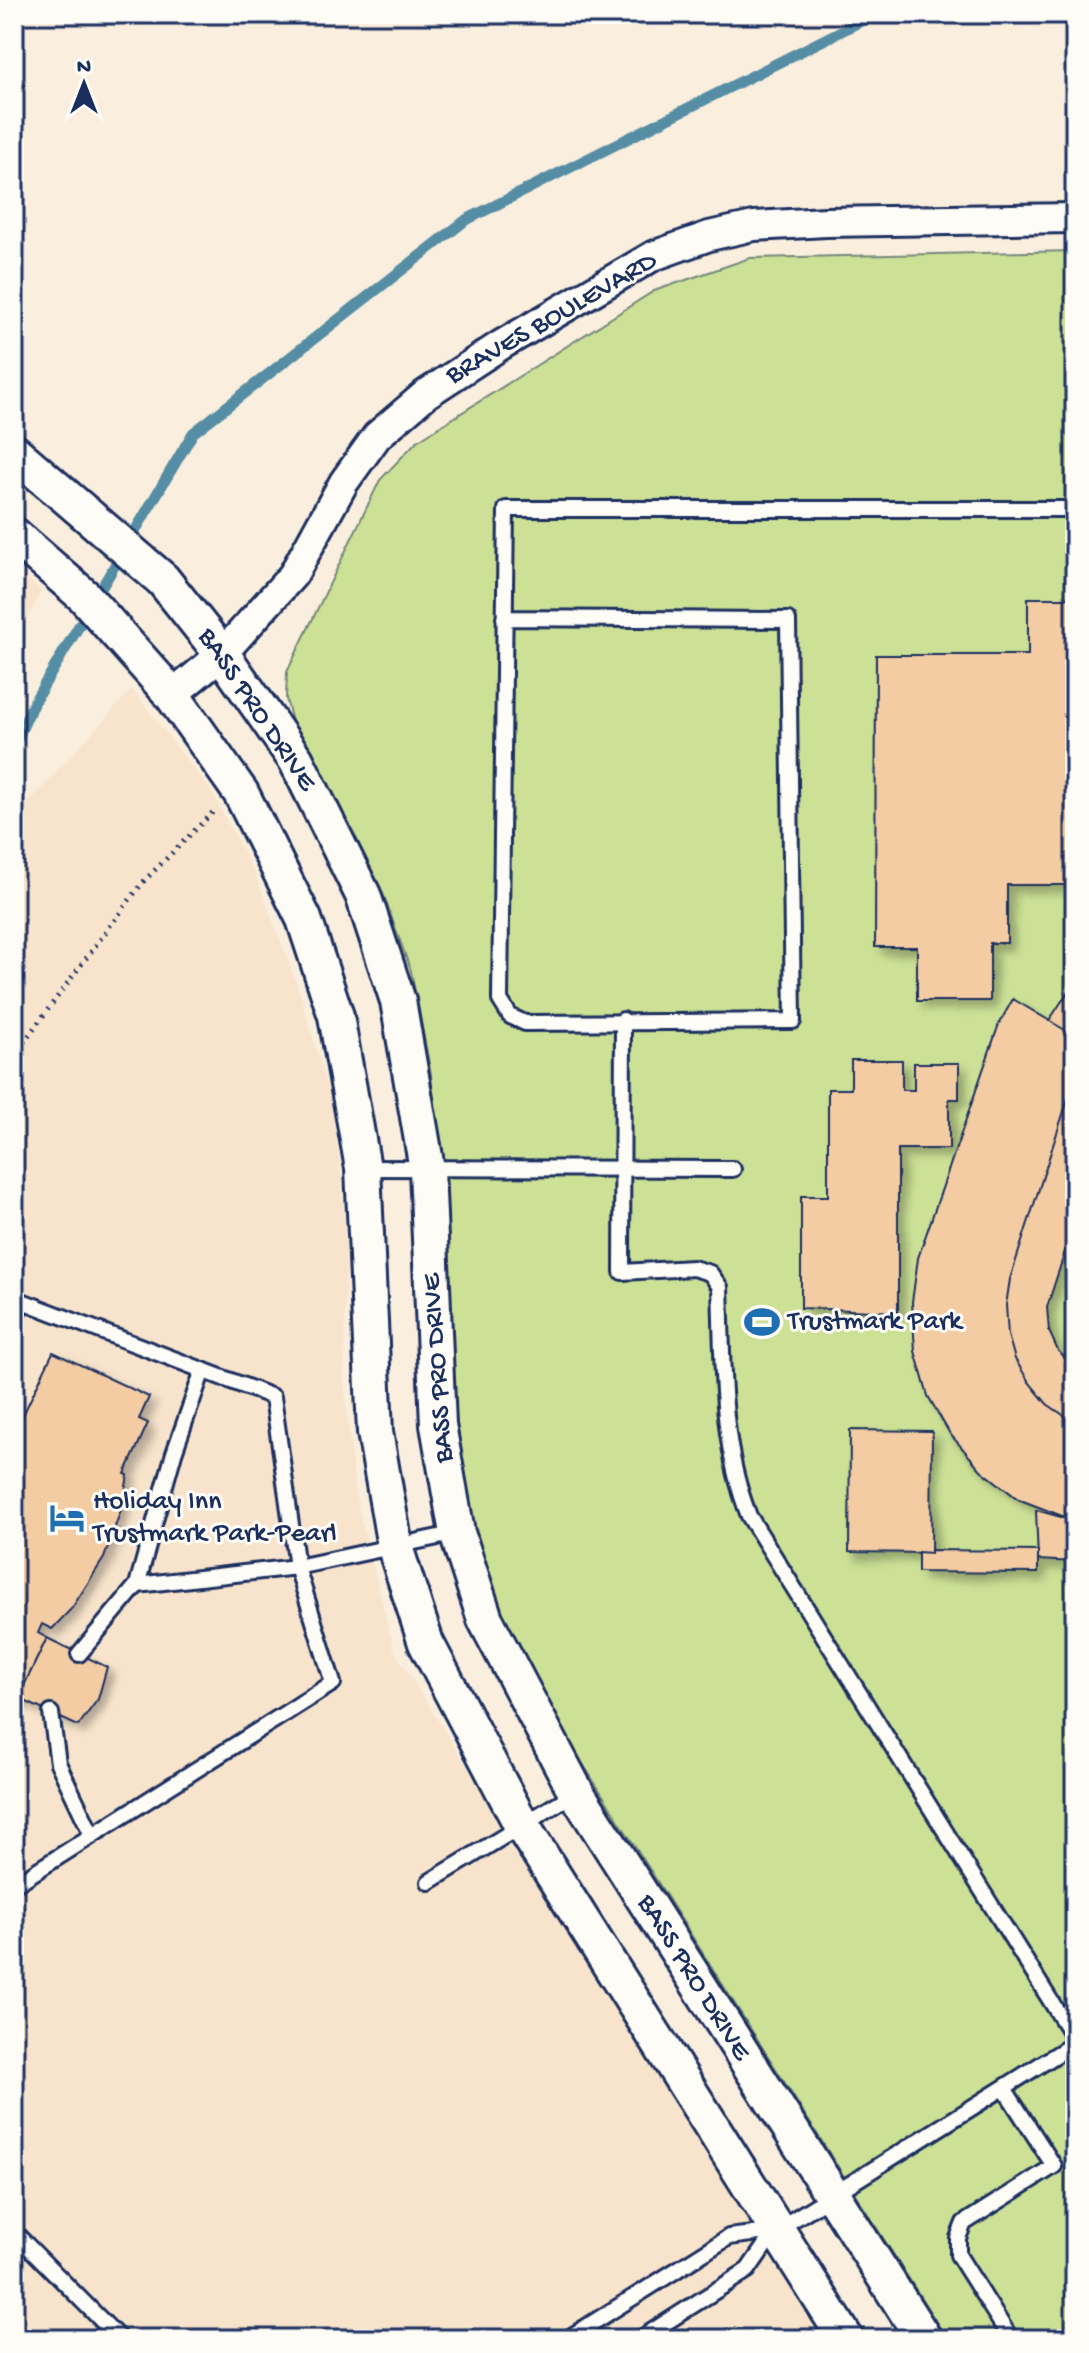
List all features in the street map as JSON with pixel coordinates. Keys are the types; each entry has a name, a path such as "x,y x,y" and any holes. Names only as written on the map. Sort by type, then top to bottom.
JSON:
{"street":[{"name":"BRAVES BOULEVARD","path":"172,695 222,654 293,575 344,482 377,436 438,385 653,256 709,236 754,226 1075,218"},
{"name":"BASS PRO DRIVE","path":"14,452 163,580 222,654 296,760 363,895 398,1001 427,1169 438,1425 457,1533 485,1619 576,1792 924,2339"},
{"name":"BASS PRO DRIVE","path":"14,535 84,596 132,646 172,695 238,788 304,919 336,1016 363,1168 375,1432 395,1547 426,1643 521,1824 775,2231 846,2339"}],"lane":[{"path":"504,618 788,620 793,1021 525,1023 510,1016 500,1000 504,618 506,509 1075,509"},
{"path":"623,1020 622,1272 693,1268 710,1273 720,1287 726,1424 736,1484 749,1516 1075,2042 775,2231 748,2270 640,2339"},
{"path":"363,1168 733,1169"},
{"path":"14,1320 22,1301 273,1397 297,1567 333,1683 14,1885"},
{"path":"79,1654 137,1585 174,1453 203,1370"},
{"path":"137,1585 297,1567 457,1533"},
{"path":"51,1713 58,1763 92,1835"},
{"path":"429,1882 576,1792"},
{"path":"1004,2088 1054,2166 964,2223 958,2238 958,2255 1011,2339"},
{"path":"567,2339 729,2237 775,2231"},
{"path":"14,2232 120,2339"}],"path":[{"path":"14,1055 143,882 238,788"}],"shaded area":[{"path":"14,567 41,591 14,647"},
{"path":"132,689 211,791 255,874 297,984 329,1093 341,1173 346,1254 344,1381 356,1498 394,1650 825,2339 14,2339 14,824 18,814"}],"green space":[{"name":"Trustmark Park","path":"1075,251 1075,2339 947,2339 538,1693 493,1602 461,1493 450,1382 448,1263 431,1074 411,971 382,891 292,721 286,699 287,672 380,480 417,441 654,291 750,258"}],"building":[{"path":"1028,598 1075,598 1075,885 1007,885 1007,943 990,943 990,1001 917,1001 917,947 875,947 876,655 1028,655"},
{"path":"1075,981 1075,1221 1047,1307 1049,1331 1058,1351 1075,1368 1075,1478 1039,1462 1009,1440 984,1412 967,1378 956,1341 954,1303 960,1267 1039,1036"},
{"path":"1013,999 1075,1036 1075,1077 1010,1279 1006,1305 1008,1335 1015,1359 1047,1404 1075,1423 1075,1521 1018,1499 981,1470 950,1434 928,1396 915,1351 912,1302 918,1258 999,1024"},
{"path":"851,1060 902,1060 902,1090 914,1090 914,1063 959,1063 959,1099 949,1099 949,1149 898,1149 898,1312 801,1308 801,1196 828,1196 828,1089 851,1089"},
{"name":"Holiday Inn Trustmark Park-Pearl","path":"53,1352 149,1397 139,1419 148,1423 125,1474 128,1475 123,1504 104,1558 72,1608 52,1629 42,1624 38,1633 47,1638 18,1698 14,1696 14,1434"},
{"path":"850,1430 932,1431 931,1553 849,1552"},
{"path":"1036,1510 1068,1519 1068,1533 1075,1533 1075,1562 1038,1560"},
{"path":"931,1550 1038,1551 1038,1573 918,1572 918,1552 931,1553"},
{"path":"47,1638 107,1667 98,1699 78,1726 18,1698"}],"waterway":[{"path":"14,746 34,702 193,433 466,220 875,14"}],"place":[{"name":"Trustmark Park","path":"762,1322"},
{"name":"Holiday Inn Trustmark Park-Pearl","path":"67,1518"}]}
